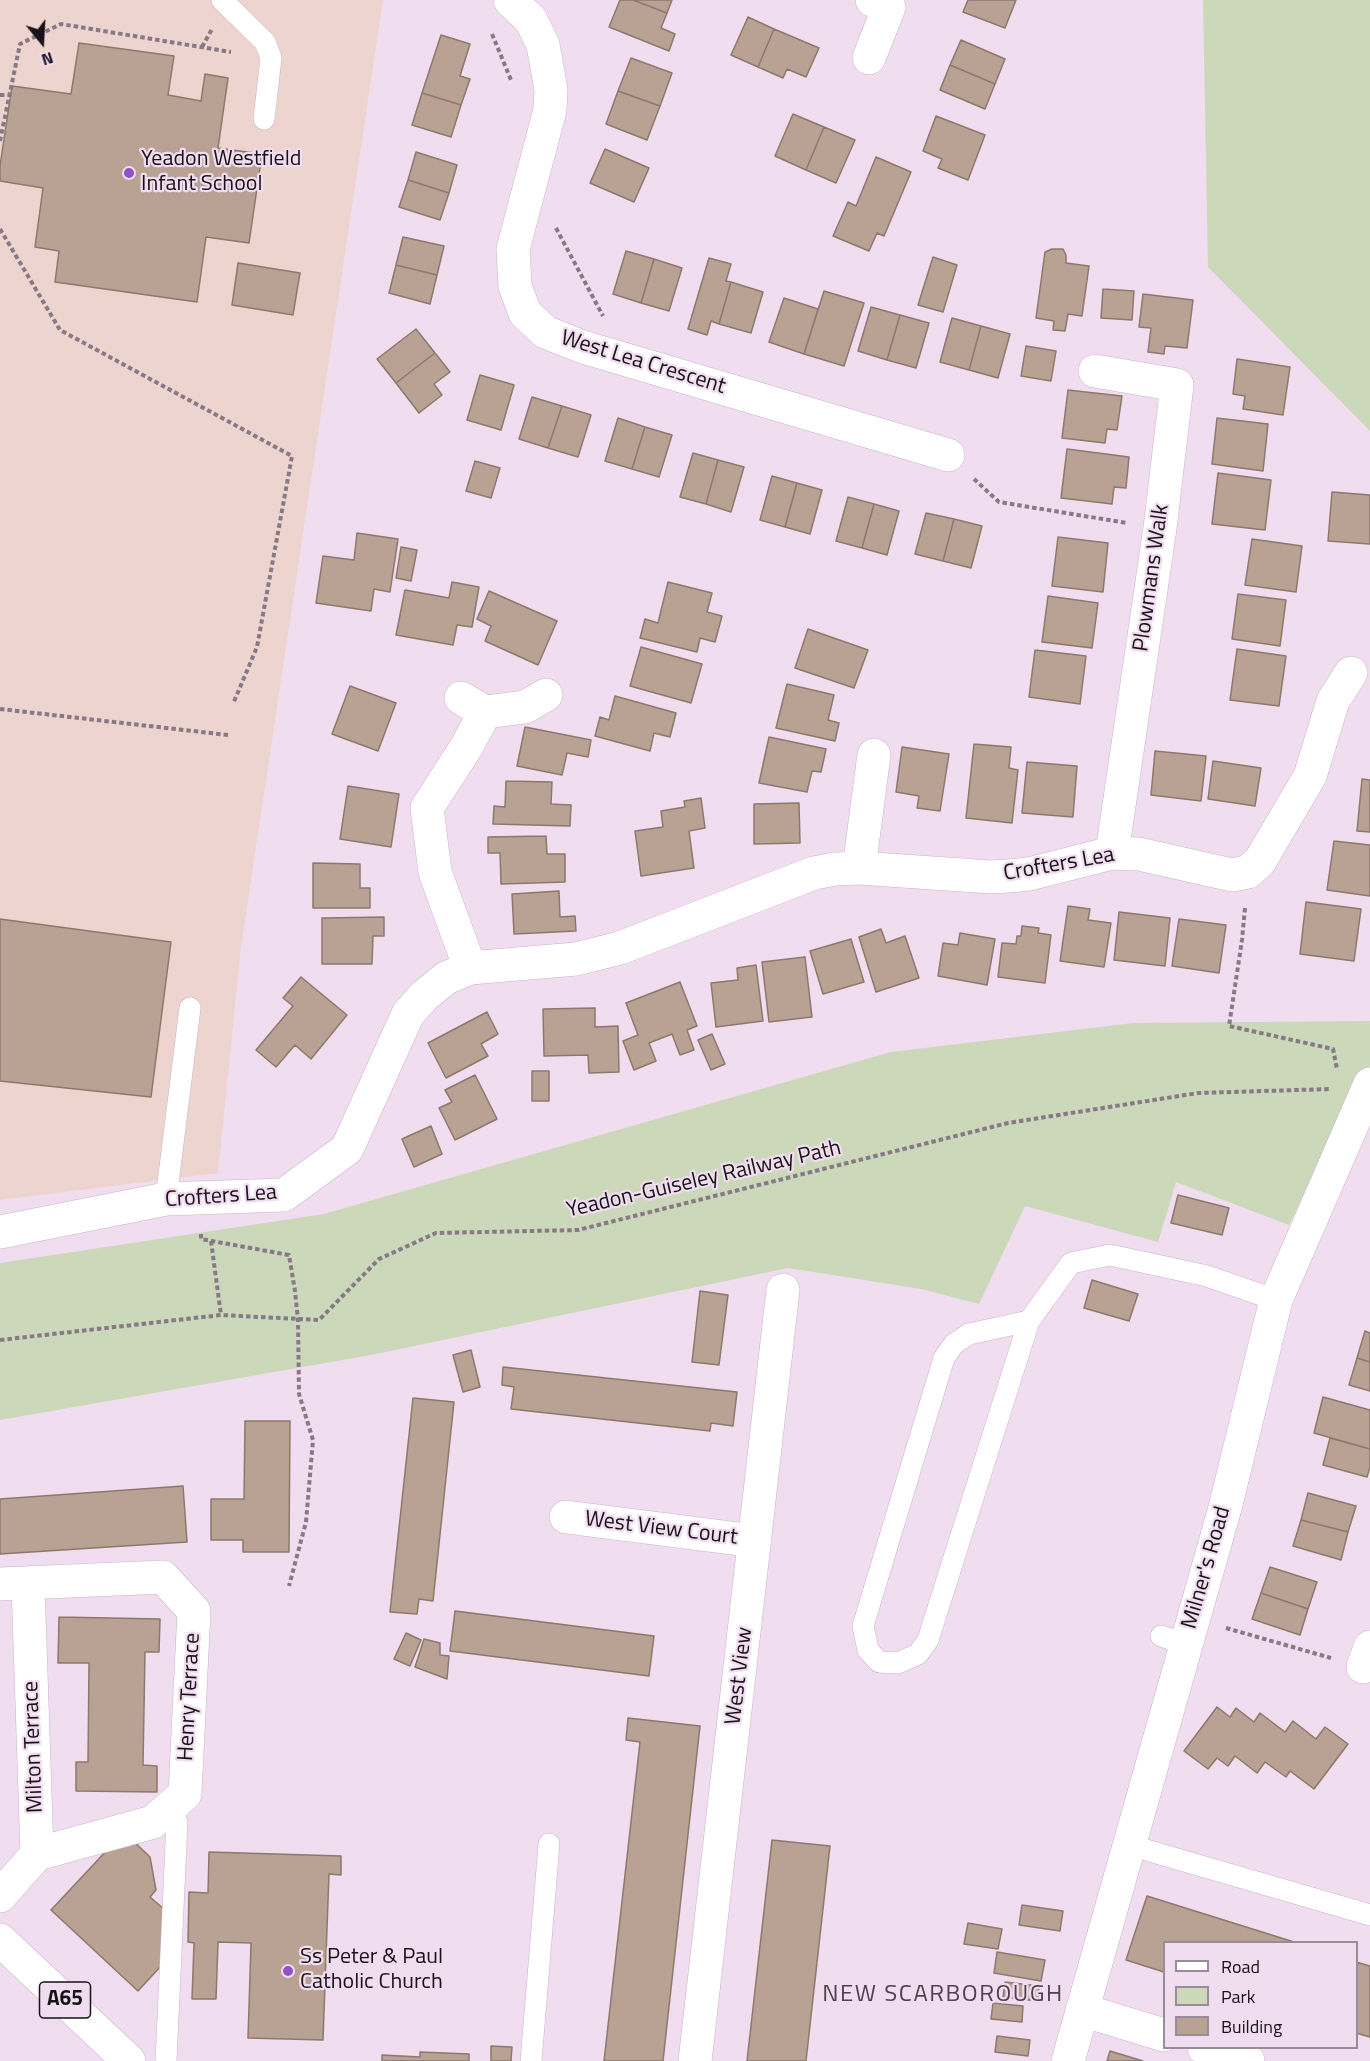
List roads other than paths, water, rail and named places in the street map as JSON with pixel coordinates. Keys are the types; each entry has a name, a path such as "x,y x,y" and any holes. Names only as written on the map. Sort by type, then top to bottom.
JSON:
{"street":[{"name":"West Lea Crescent","path":"510,0 531,20 543,45 551,90 550,110 513,249 515,286 525,313 545,332 626,359 948,455"},
{"path":"869,58 889,7 872,0"},
{"name":"Plowmans Walk","path":"1095,371 1177,385 1160,528 1113,854"},
{"name":"Crofters Lea","path":"1,1228 166,1199 284,1195 347,1149 408,1014 424,996 446,978 470,968 576,959 620,948 813,873 859,868 991,877 1009,876 1029,874 1113,854 1139,855 1232,875 1248,872 1260,861 1311,776 1334,701 1351,673"},
{"path":"470,968 435,872 427,808 467,746 473,705 525,707 546,695"},
{"path":"859,868 874,755"},
{"name":"Milner's Road","path":"1068,2061 1129,1845 1173,1640 1225,1508 1276,1299 1360,1088"},
{"name":"West View","path":"695,2061 783,1290"},
{"name":"West View Court","path":"566,1517 755,1541"},
{"name":"Henry Terrace","path":"14,1584 163,1577 194,1611 185,1794 153,1822 37,1854"},
{"name":"Milton Terrace","path":"14,1584 37,1854"},
{"path":"0,1896 37,1854"},
{"name":"A65","path":"0,1940 129,2061"},
{"path":"1082,2010 1163,2035"},
{"path":"1207,2049 1248,2061"}],"lane":[{"path":"222,0 265,42 271,58 264,119"},
{"path":"166,1199 190,1008"},
{"path":"1029,1321 969,1334 954,1344 944,1358 863,1626 868,1650 879,1662 898,1663 918,1654 928,1640 1029,1321 1071,1263 1110,1255 1208,1276 1276,1299"},
{"path":"166,2061 177,1822"},
{"path":"531,2061 549,1844"},
{"path":"1129,1845 1370,1915"}],"place":[{"name":"Yeadon Westfield Infant School","path":"129,173"},
{"name":"Ss Peter & Paul Catholic Church","path":"288,1971"}],"district":[{"name":"NEW SCARBOROUGH","path":"943,1995"}]}
